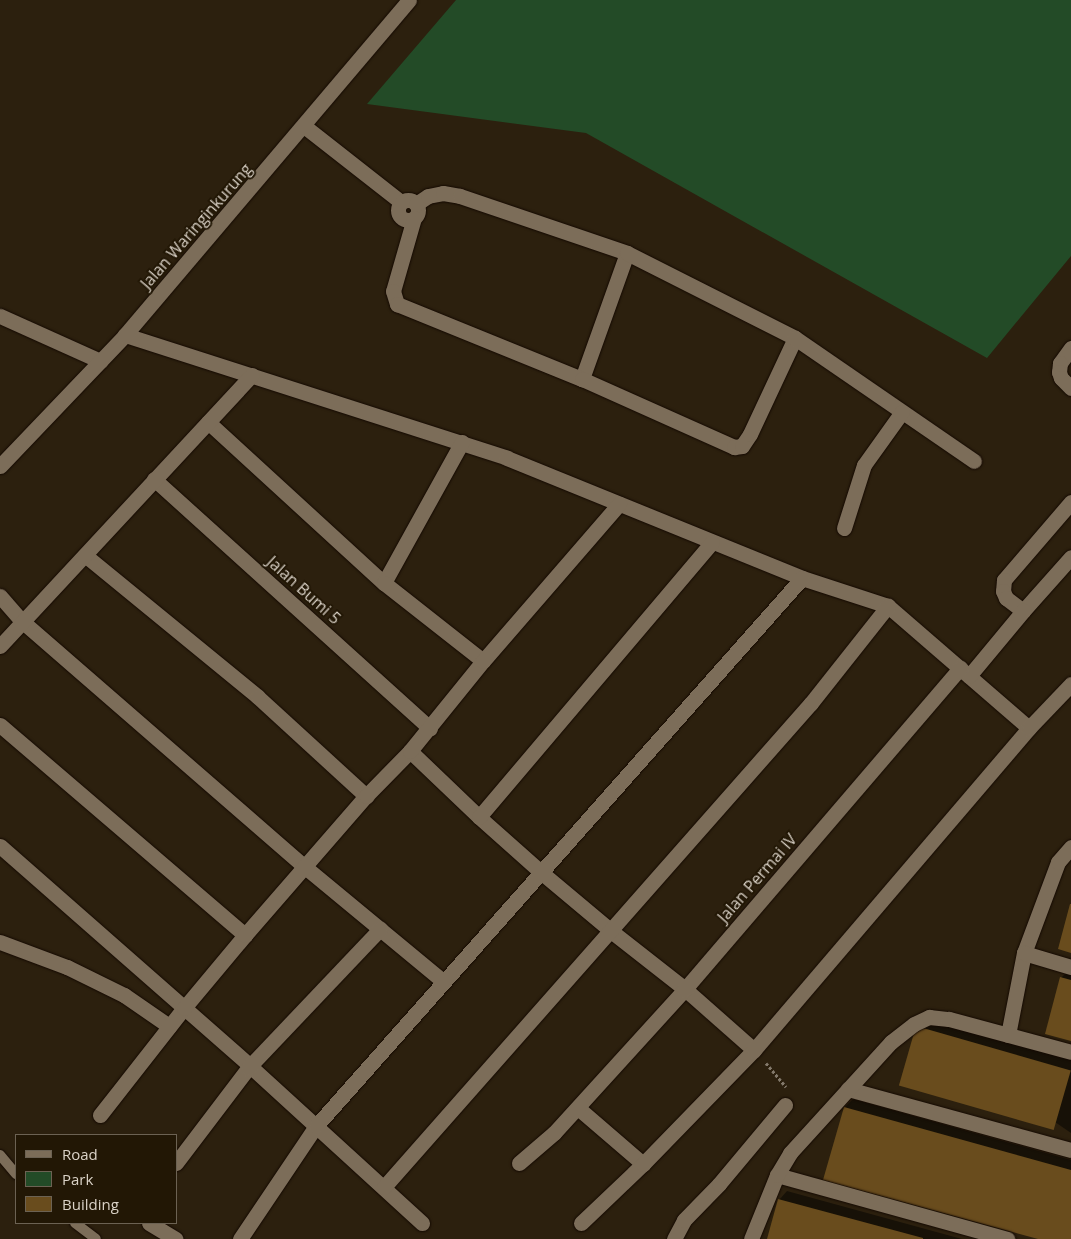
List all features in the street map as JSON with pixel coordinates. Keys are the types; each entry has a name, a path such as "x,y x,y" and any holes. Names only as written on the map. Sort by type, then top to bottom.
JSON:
{"street":[{"name":"Jalan Waringinkurung","path":"0,466 126,335 409,0"},
{"path":"304,126 411,208"},
{"path":"795,338 742,446 734,447 582,379 397,304 393,291 411,208 428,196 442,193 460,196 627,253 795,338 974,462"},
{"path":"582,379 627,253"},
{"path":"0,316 100,361"},
{"path":"126,335 507,458 802,578 888,606 1029,728"},
{"path":"1071,348 1060,363 1059,372 1061,378 1071,388"},
{"path":"0,646 86,556 154,479 252,375"},
{"path":"844,528 864,465 902,412"},
{"path":"208,422 384,583 482,661"},
{"path":"384,583 462,442"},
{"name":"Jalan Bumi 5","path":"154,479 430,728"},
{"path":"1023,611 1006,598 1003,591 1004,580 1071,502"},
{"path":"100,1115 169,1026 245,935 366,796 430,728 482,661 619,504"},
{"path":"479,817 712,542"},
{"path":"86,556 258,696 366,796"},
{"name":"Jalan Permai IV","path":"519,1163 554,1133 578,1108 965,672 1071,557"},
{"path":"240,1239 316,1126 802,578"},
{"path":"0,596 23,622 304,867 444,982"},
{"path":"384,1187 811,703 888,606"},
{"path":"581,1223 609,1194 643,1164 754,1050 1029,728 1071,684"},
{"path":"0,724 245,935"},
{"path":"410,751 479,817 542,873 610,931 685,989 754,1050"},
{"path":"0,846 250,1066 422,1223"},
{"path":"1008,1035 1024,953 1071,847"},
{"path":"178,1160 250,1066 380,929"},
{"path":"0,942 67,968 124,995 169,1026"},
{"path":"1024,953 1071,968"},
{"path":"751,1239 777,1175 790,1153 891,1042 914,1024 929,1017 949,1019 1071,1052"},
{"path":"848,1089 1071,1150"},
{"path":"674,1239 684,1220 719,1184 785,1105"},
{"path":"578,1108 643,1164"},
{"path":"777,1175 1007,1239"},
{"path":"151,1224 176,1239"}],"lane":[{"path":"0,1155 15,1173"},
{"path":"76,1224 96,1239"}],"path":[{"path":"754,1050 793,1096 785,1105"}],"green space":[{"path":"456,0 1071,0 1071,256 987,358 586,133 367,104"}],"building":[{"path":"1071,904 1071,953 1058,949"},
{"path":"1060,977 1071,980 1071,1041 1045,1034"},
{"path":"916,1026 1071,1070 1054,1130 899,1086"},
{"path":"844,1107 1071,1170 1071,1239 1038,1239 823,1180"},
{"path":"778,1199 923,1238 923,1239 767,1239"}]}
